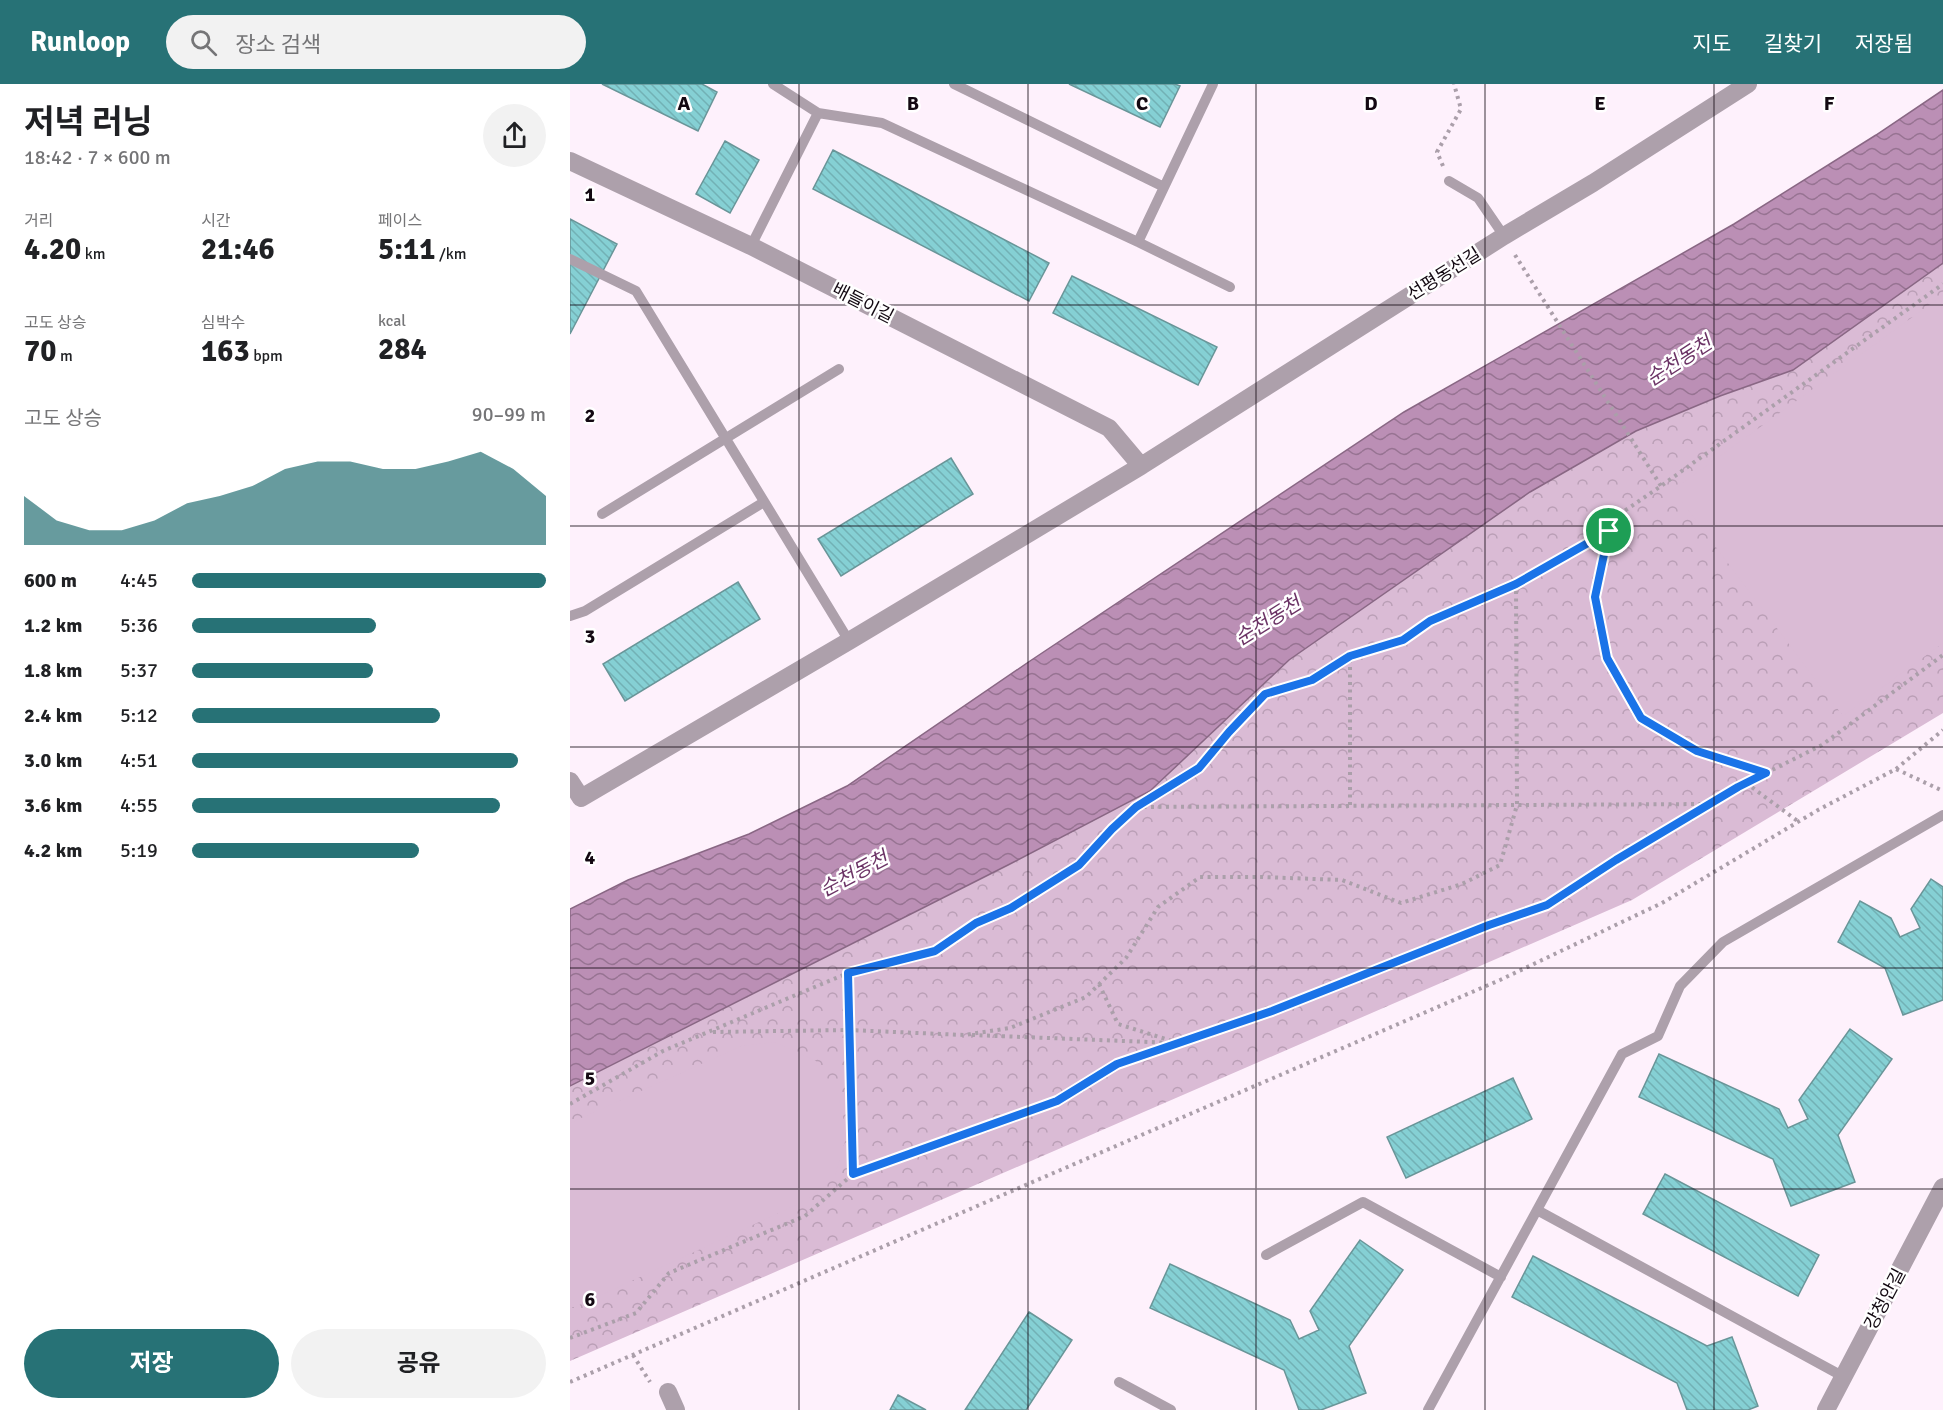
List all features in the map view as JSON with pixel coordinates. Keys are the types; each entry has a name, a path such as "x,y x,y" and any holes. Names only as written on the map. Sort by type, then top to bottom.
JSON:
{"street":[{"name":"선평동선길","path":"575,802 1141,466 1748,84"},
{"name":"배들이길","path":"570,161 751,246 1109,428 1141,466"},
{"path":"570,781 575,802"},
{"name":"강청안길","path":"1826,1410 1941,1196"},
{"path":"668,1392 676,1410"}],"lane":[{"path":"773,84 818,113 882,123 1230,287"},
{"path":"954,84 1164,187"},
{"path":"1138,242 1213,84"},
{"path":"751,246 818,113"},
{"path":"1449,180 1478,198 1504,236"},
{"path":"570,259 636,291 849,641"},
{"path":"602,514 839,369"},
{"path":"570,616 585,611 764,502"},
{"path":"1428,1410 1622,1054 1658,1036 1680,986 1724,942 1943,815"},
{"path":"1266,1255 1364,1202 1501,1277"},
{"path":"1537,1210 1844,1377"},
{"path":"1119,1382 1171,1410"}],"path":[{"path":"1449,180 1437,152 1461,109 1454,84"},
{"path":"1504,236 1661,486"},
{"path":"1766,773 1697,751 1641,718 1607,658 1595,597 1609,531 1617,516 1943,285"},
{"path":"570,1104 663,1051 848,973 935,951 976,923 1011,908 1079,865 1136,807 1199,768 1265,694 1312,680 1350,656 1403,640 1430,621 1516,584 1609,531"},
{"path":"964,1035 1010,1028 1086,997 1126,958 1158,907 1200,877 1342,880 1401,903 1462,884 1500,865 1517,805 1516,584"},
{"path":"570,1338 636,1313 669,1274 805,1216 853,1174 1057,1101 1117,1064 1272,1011 1489,925 1547,905 1709,804 1822,745 1943,655"},
{"path":"1350,656 1350,805"},
{"path":"570,1382 1500,980 1662,903 1799,822 1896,769 1943,730"},
{"path":"1896,769 1943,791"},
{"path":"1746,783 1799,822"},
{"path":"1136,807 1709,804"},
{"path":"848,973 853,1174"},
{"path":"1099,984 1118,1024 1178,1043"},
{"path":"708,1032 849,1030 1178,1043"},
{"path":"633,1355 650,1383 668,1392"}],"green space":[{"path":"1943,263 1943,713 1632,900 570,1361 570,1086 1150,791 1289,660 1537,487 1636,431 1720,396 1793,370"},
{"path":"1943,295 1943,643 1843,716 1673,490"},
{"path":"775,1042 816,1061 838,1095 847,1135 834,1178 807,1200 575,1307 570,1307 570,1123 741,1046"}],"water":[{"name":"순천동천","path":"1943,90 1943,263 1793,370 1720,396 1636,431 1530,492 1289,660 1150,791 570,1086 570,909 628,880 749,834 847,786 1404,412 1734,224"}],"building":[{"path":"602,84 702,84 717,92 698,131"},
{"path":"1069,84 1175,84 1180,86 1160,127"},
{"path":"725,141 759,160 730,213 696,194"},
{"path":"833,150 1049,263 1029,301 813,189"},
{"path":"570,219 617,244 570,334"},
{"path":"1072,276 1217,347 1198,385 1053,313"},
{"path":"951,458 973,494 841,576 818,539"},
{"path":"738,582 760,619 625,701 603,664"},
{"path":"1931,879 1943,887 1943,1000 1903,1015 1885,968 1838,942 1860,901 1891,918 1900,937 1920,928 1911,909"},
{"path":"1850,1029 1892,1059 1838,1135 1855,1182 1791,1206 1773,1159 1639,1097 1659,1054 1779,1109 1788,1128 1808,1119 1799,1100"},
{"path":"1513,1078 1532,1119 1406,1178 1387,1137"},
{"path":"1665,1174 1819,1255 1798,1296 1643,1214"},
{"path":"1360,1240 1403,1270 1349,1346 1366,1393 1321,1410 1299,1410 1284,1370 1150,1308 1170,1264 1290,1320 1299,1339 1319,1330 1310,1311"},
{"path":"1533,1256 1707,1346 1732,1337 1758,1406 1748,1410 1687,1410 1677,1383 1512,1297"},
{"path":"1029,1312 1072,1340 1026,1410 965,1410"},
{"path":"898,1395 926,1410 890,1410"}],"route":[{"path":"1609,531 1595,597 1607,658 1641,718 1697,751 1766,773 1738,787 1616,860 1547,905 1489,925 1272,1011 1117,1064 1057,1101 853,1174 848,973 935,951 976,923 1011,908 1079,865 1136,807 1199,768 1265,694 1312,680 1350,656 1403,640 1430,621 1516,584 1609,531"}]}
